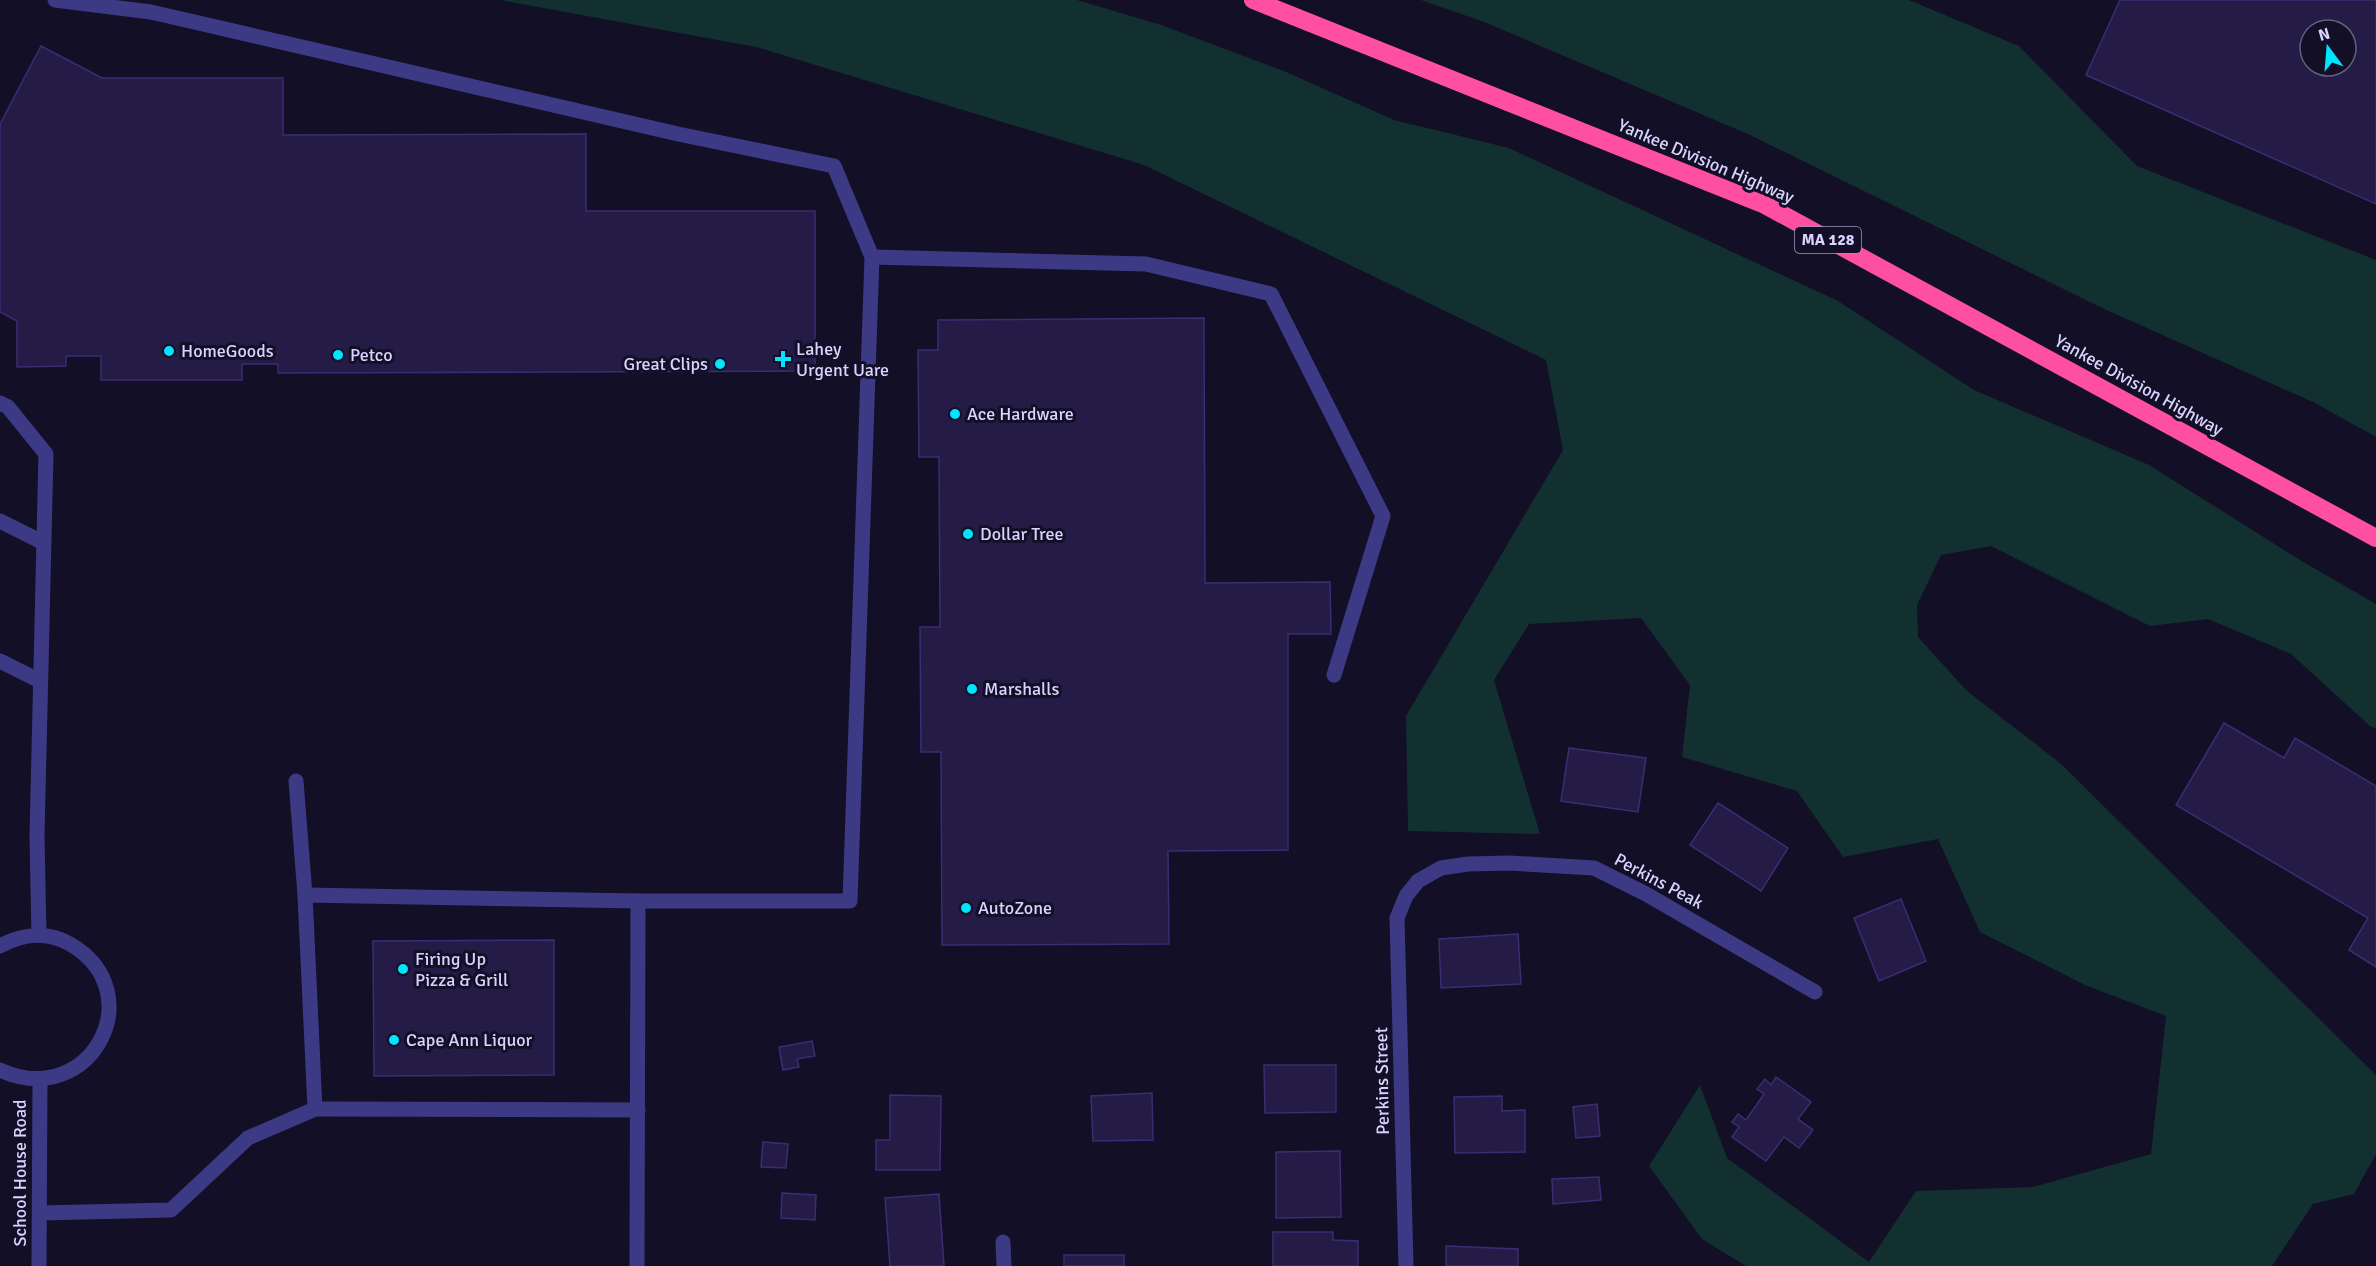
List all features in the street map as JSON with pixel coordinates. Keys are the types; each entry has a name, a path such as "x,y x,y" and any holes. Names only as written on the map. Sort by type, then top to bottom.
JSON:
{"highway":[{"name":"Yankee Division Highway","path":"1253,0 1765,206 2376,538"}],"street":[{"path":"55,0 151,12 678,134 834,166 872,257 850,901 638,901 305,895"},
{"path":"872,257 1146,264 1271,294 1383,516 1334,675"},
{"path":"0,403 9,407 46,454 37,836 39,935"},
{"path":"0,521 44,543"},
{"path":"0,661 40,681"},
{"path":"296,781 305,895 315,1109"},
{"name":"Perkins Peak","path":"1406,896 1418,881 1441,868 1468,864 1555,864 1594,868 1646,894 1815,993"},
{"name":"Perkins Street","path":"1406,896 1397,918 1406,1266"},
{"path":"638,901 638,1266"},
{"path":"0,946 15,938 39,935 63,940 84,952 100,971 108,994 109,1019 100,1042 85,1061 64,1074 40,1080 17,1078 0,1070"},
{"name":"School House Road","path":"39,1266 40,1080"},
{"path":"40,1214 171,1210 248,1138 315,1109 638,1110"},
{"path":"1003,1242 1004,1266"}],"green space":[{"path":"500,0 1077,0 1161,25 1286,72 1394,120 1509,148 1838,301 1974,390 2149,465 2300,560 2376,604 2376,729 2291,654 2208,619 2150,626 1991,546 1941,555 1917,605 1918,637 1967,691 2060,763 2376,1075 2376,1154 2354,1194 2313,1204 2272,1266 1746,1266 1702,1239 1649,1166 1700,1085 1727,1158 1869,1262 1916,1191 2033,1187 2151,1154 2166,1016 2085,985 1980,932 1938,839 1843,857 1797,791 1682,757 1690,685 1641,618 1529,624 1494,680 1540,834 1408,831 1406,716 1563,450 1546,360 1144,165 756,47"},
{"path":"1421,0 1909,0 2019,46 2137,166 2376,260 2376,437 2315,403 2102,308 1748,134 1484,22"}],"building":[{"path":"2120,0 2376,0 2376,204 2086,75"},
{"path":"41,46 102,78 283,78 283,135 586,134 586,211 815,211 815,371 278,373 278,364 242,364 242,380 101,380 101,356 66,356 66,366 17,367 17,321 0,312 0,124"},
{"path":"1204,318 1205,583 1330,582 1331,634 1288,634 1288,850 1168,851 1169,944 942,945 941,752 921,752 920,627 940,627 939,457 919,457 918,350 938,350 938,320"},
{"path":"2224,723 2284,758 2295,738 2376,786 2376,967 2349,950 2368,918 2176,805"},
{"path":"1569,748 1646,758 1638,812 1561,801"},
{"path":"1718,803 1788,848 1761,891 1690,845"},
{"path":"1901,899 1926,961 1879,981 1854,918"},
{"path":"1518,934 1521,984 1441,988 1439,939"},
{"path":"554,940 554,1075 374,1076 373,941"},
{"path":"812,1041 815,1056 797,1059 799,1067 783,1070 779,1047"},
{"path":"1264,1065 1336,1065 1336,1112 1265,1113"},
{"path":"1776,1077 1811,1102 1798,1119 1813,1130 1799,1148 1784,1137 1766,1161 1732,1137 1739,1127 1732,1122 1738,1114 1746,1120 1764,1094 1757,1089 1765,1079 1771,1085"},
{"path":"1152,1093 1153,1140 1093,1141 1091,1096"},
{"path":"890,1095 941,1096 940,1170 876,1170 876,1140 890,1140"},
{"path":"1502,1096 1502,1111 1525,1110 1525,1152 1455,1153 1454,1097"},
{"path":"1597,1104 1600,1136 1576,1138 1573,1107"},
{"path":"763,1142 788,1144 786,1168 761,1167"},
{"path":"1340,1151 1341,1217 1276,1218 1276,1152"},
{"path":"1599,1177 1601,1200 1553,1204 1552,1179"},
{"path":"782,1193 816,1195 815,1220 781,1218"},
{"path":"939,1194 944,1266 890,1266 885,1198"},
{"path":"1273,1232 1333,1232 1333,1240 1358,1241 1358,1266 1273,1266"},
{"path":"1446,1246 1518,1249 1518,1266 1446,1266"},
{"path":"1064,1255 1124,1255 1124,1266 1064,1266"}],"place":[{"name":"HomeGoods","path":"169,351"},
{"name":"Petco","path":"338,355"},
{"name":"Lahey Urgent Uare","path":"783,359"},
{"name":"Great Clips","path":"720,364"},
{"name":"Ace Hardware","path":"955,414"},
{"name":"Dollar Tree","path":"968,534"},
{"name":"Marshalls","path":"972,689"},
{"name":"AutoZone","path":"966,908"},
{"name":"Firing Up Pizza & Grill","path":"403,969"},
{"name":"Cape Ann Liquor","path":"394,1040"}]}
